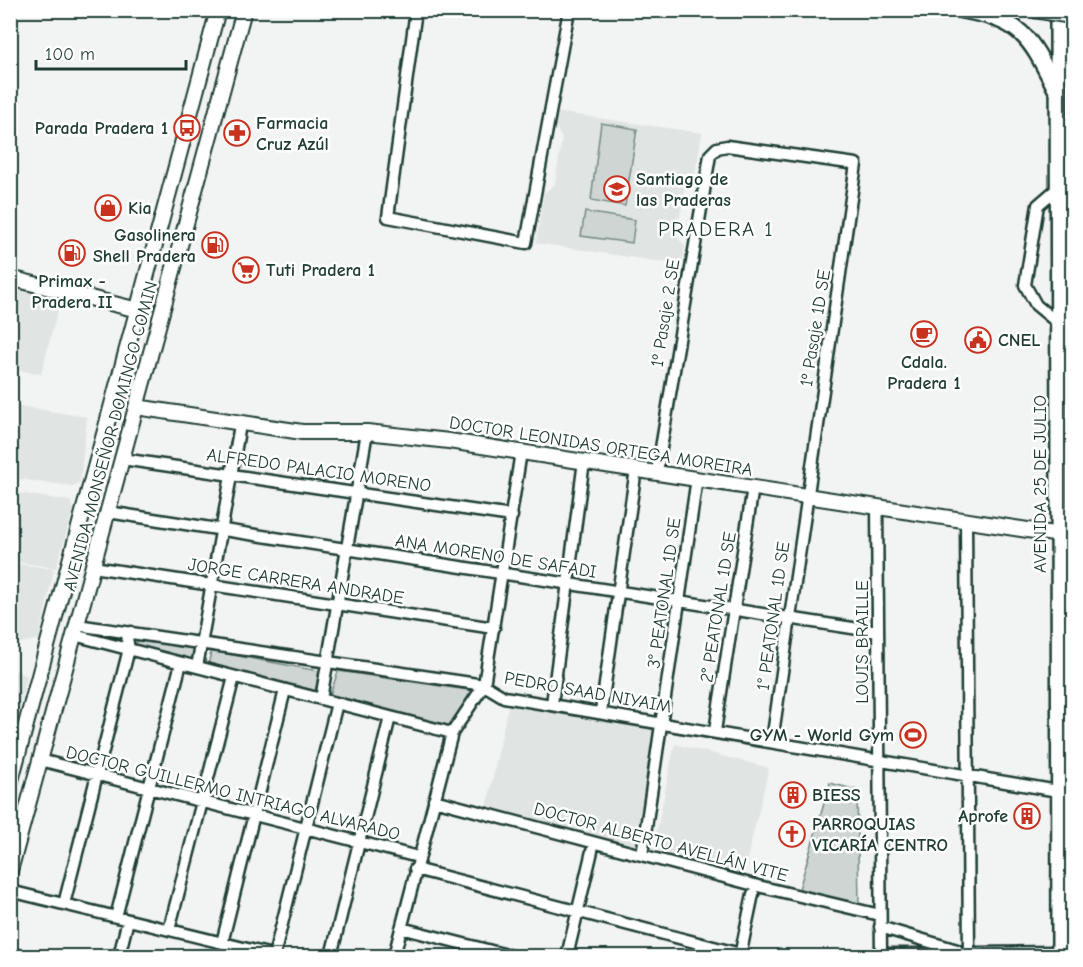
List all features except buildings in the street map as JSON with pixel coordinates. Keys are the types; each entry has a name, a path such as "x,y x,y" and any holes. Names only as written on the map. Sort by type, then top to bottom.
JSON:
{"main road":[{"name":"AVENIDA MONSEÑOR DOMINGO COMIN","path":"10,784 218,10"},
{"name":"AVENIDA MONSEÑOR DOMINGO COMIN","path":"10,871 244,10"},
{"path":"962,10 996,17 1016,28 1037,52 1058,93"},
{"path":"1034,10 1072,16"},
{"name":"AVENIDA 25 DE JULIO","path":"1058,10 1059,954"},
{"path":"1059,187 1072,255"},
{"path":"10,278 138,310"},
{"name":"DOCTOR LEONIDAS ORTEGA MOREIRA","path":"136,407 240,425 302,432 367,432 521,452 1060,535"},
{"path":"1060,668 1072,635"},
{"path":"1059,817 1072,870"}],"street":[{"path":"416,10 386,213 391,219 526,243 569,10"},
{"name":"1º Pasaje 1D SE","path":"708,159 717,148 727,146 856,165 807,496"},
{"name":"1º Pasaje 2 SE","path":"657,472 708,159"},
{"path":"1059,187 1038,205 1025,285 1036,305 1059,324"},
{"path":"197,667 240,425"},
{"path":"321,699 367,432"},
{"path":"394,957 418,857 452,733 483,686 521,452"},
{"name":"ALFREDO PALACIO MORENO","path":"122,459 231,473 512,516"},
{"path":"552,704 584,461"},
{"path":"602,712 636,469"},
{"name":"3° PEATONAL 1D SE","path":"642,855 697,478"},
{"name":"2° PEATONAL 1D SE","path":"715,731 753,487"},
{"name":"1° PEATONAL 1D SE","path":"772,741 807,496"},
{"name":"LOUIS BRAILLE","path":"877,507 880,955"},
{"name":"ANA MORENO DE SAFADI","path":"108,512 878,632"},
{"path":"966,520 969,955"},
{"name":"JORGE CARRERA ANDRADE","path":"93,567 494,628"},
{"path":"75,630 129,650 452,733"},
{"name":"PEDRO SAAD NIYAIM","path":"75,630 131,632 483,686 504,697 663,722 1058,791"},
{"path":"64,904 129,650 126,642 131,632"},
{"path":"116,917 181,663"},
{"path":"169,930 234,677"},
{"path":"222,943 285,690"},
{"path":"10,891 222,943 254,954 275,956 337,703"},
{"path":"331,957 390,717"},
{"name":"DOCTOR GUILLERMO INTRIAGO ALVARADO","path":"40,760 418,857"},
{"name":"DOCTOR ALBERTO AVELLÁN VITE","path":"434,800 880,915"},
{"path":"567,957 592,851"},
{"path":"415,869 743,956 753,894"},
{"path":"119,957 128,920"},
{"path":"880,927 969,955"},
{"path":"401,928 511,957"},
{"path":"10,954 21,957"},
{"path":"880,955 1059,954"}],"shaded area":[{"name":"Santiago de las Praderas","path":"556,112 702,133 695,175 685,182 677,237 685,246 682,265 536,243 544,193 555,184 562,138 554,125"},
{"path":"601,123 637,129 625,206 591,200"},
{"path":"585,212 635,220 632,243 581,236"},
{"path":"11,285 61,297 41,374 11,369"},
{"path":"11,405 87,417 80,482 73,486 11,478"},
{"path":"11,492 70,501 73,510 56,568 11,561"},
{"path":"11,563 54,569 39,639 11,645"},
{"path":"139,639 198,649 195,661 139,647 136,643"},
{"path":"211,651 319,671 315,694 208,666"},
{"path":"11,669 27,676 11,740"},
{"path":"338,671 475,691 447,728 329,698"},
{"path":"509,701 658,725 637,847 487,806"},
{"path":"675,744 769,768 743,875 653,849"},
{"path":"830,783 857,790 859,905 799,889"}],"place":[{"name":"Parada Pradera 1","path":"187,128"},
{"name":"Farmacia Cruz Azúl","path":"237,133"},
{"name":"Santiago de las Praderas","path":"617,189"},
{"name":"Kia","path":"108,208"},
{"name":"Gasolinera Shell Pradera","path":"215,245"},
{"name":"Primax - Pradera II","path":"72,253"},
{"name":"Tuti Pradera 1","path":"246,270"},
{"name":"Cdala. Pradera 1","path":"924,334"},
{"name":"CNEL","path":"978,340"},
{"name":"GYM - World Gym","path":"913,735"},
{"name":"BIESS","path":"793,795"},
{"name":"Aprofe","path":"1027,816"},
{"name":"PARROQUIAS VICARÍA CENTRO","path":"792,834"}],"district":[{"name":"PRADERA 1","path":"716,229"}]}
